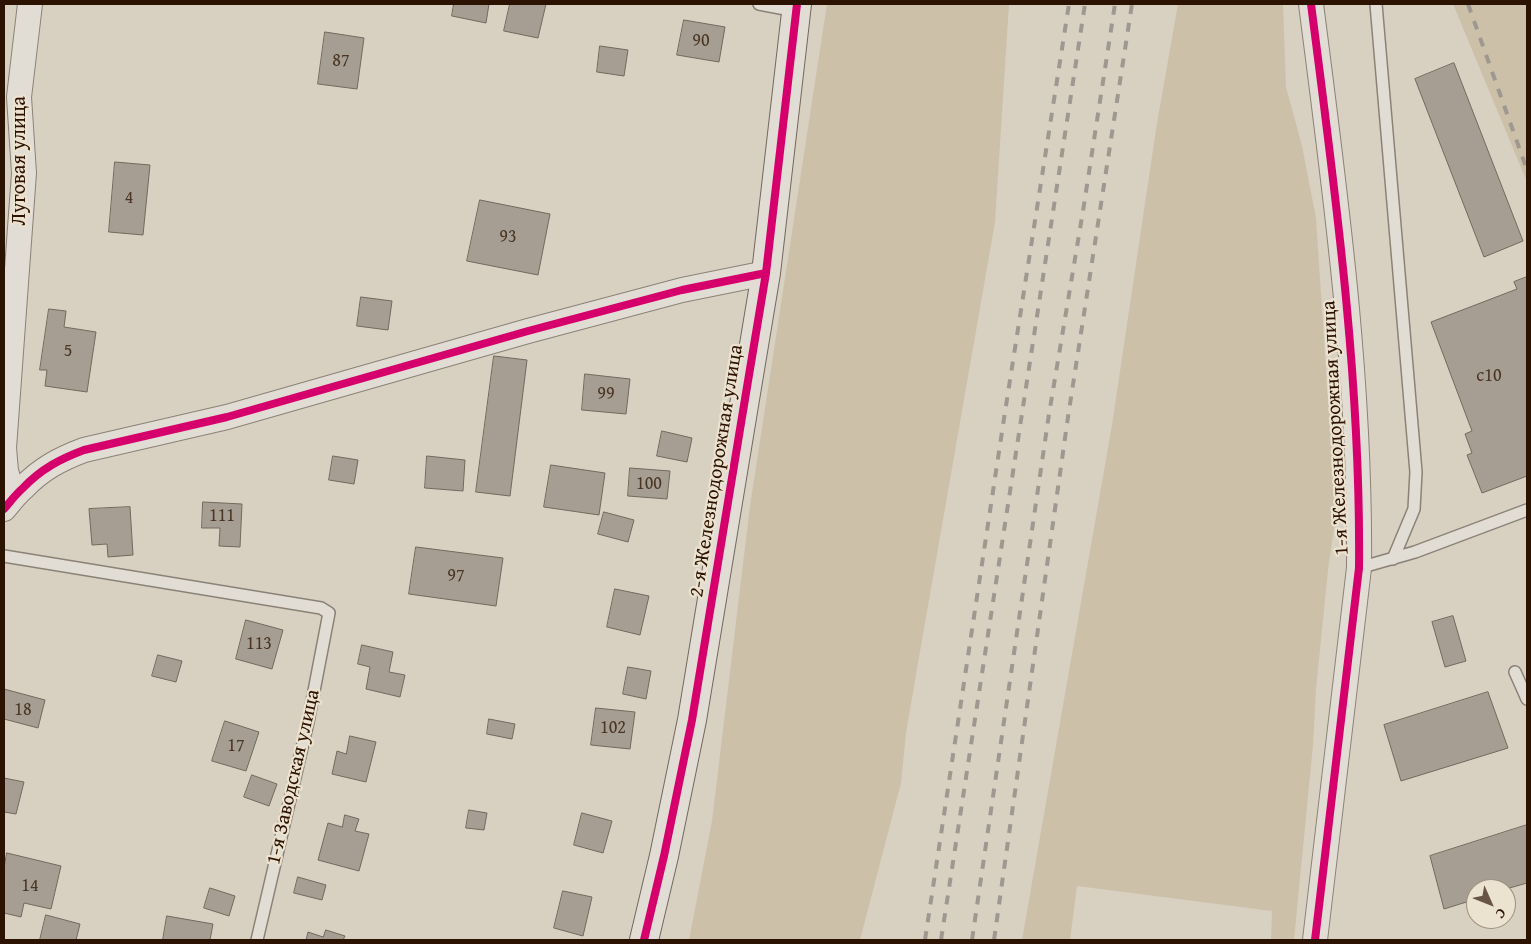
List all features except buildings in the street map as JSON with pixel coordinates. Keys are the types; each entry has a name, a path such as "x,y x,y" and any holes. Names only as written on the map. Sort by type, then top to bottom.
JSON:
{"street":[{"name":"Луговая улица","path":"9,503 4,448 24,173 19,97 30,4"},
{"name":"1-я Железнодорожная улица","path":"1312,4 1340,232 1353,368 1358,470 1358,568 1315,940"},
{"name":"2-я Железнодорожная улица","path":"644,940 664,856 692,720 766,273 797,7"},
{"path":"9,503 41,472 61,458 84,450 227,417 519,333 682,290 766,273"}],"lane":[{"path":"758,4 797,7"},
{"path":"1376,4 1416,472 1414,509 1393,559"},
{"path":"1358,568 1415,552 1527,510"},
{"name":"1-я Заводская улица","path":"4,556 321,608 330,613 308,722 257,940"},
{"path":"1515,672 1527,699"}],"shaded area":[{"path":"827,4 1009,4 995,222 906,733 901,783 860,940 689,940 712,821 750,506"},
{"path":"1178,4 1283,4 1286,87 1302,146 1316,218 1328,401 1335,462 1336,514 1328,570 1316,689 1313,745 1294,940 1271,940 1272,911 1077,886 1070,940 1022,940 1112,425 1157,123"},
{"path":"1453,4 1527,4 1527,182"}],"railway":[{"path":"925,940 1069,4"},
{"path":"941,940 1085,4"},
{"path":"972,940 1049,414 1115,4"},
{"path":"994,940 1068,417 1132,4"},
{"path":"1468,4 1527,170"}],"cycle path":[{"path":"644,940 664,856 692,720 766,273 797,4"},
{"path":"1311,4 1345,285 1356,426 1359,568 1315,940"},
{"path":"4,509 20,490 44,470 84,450 227,417 528,331 682,290 766,273"}]}
